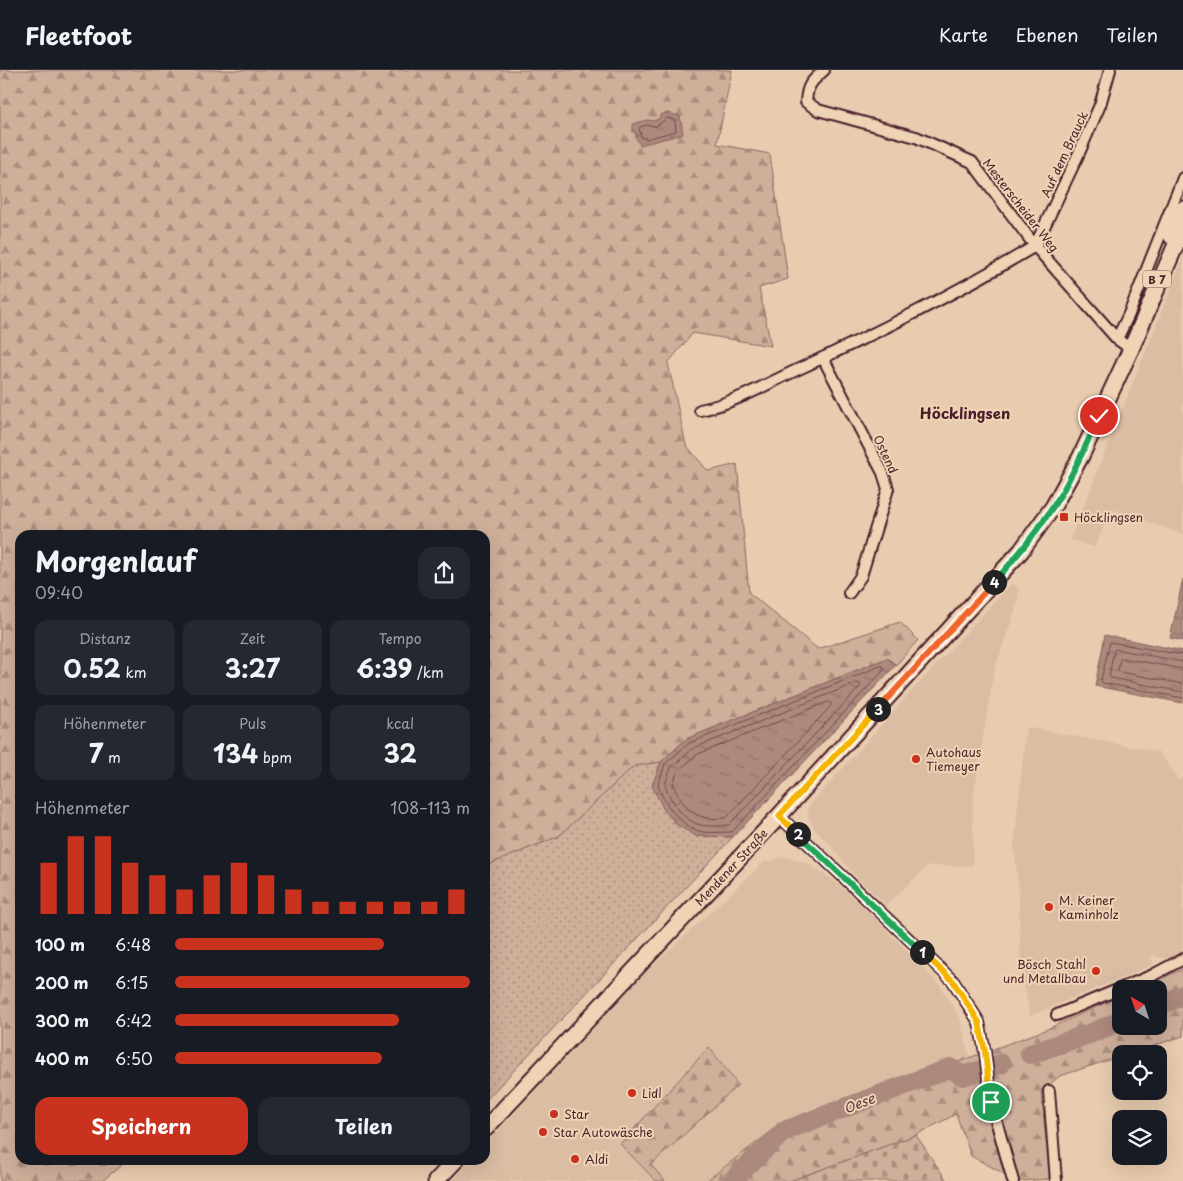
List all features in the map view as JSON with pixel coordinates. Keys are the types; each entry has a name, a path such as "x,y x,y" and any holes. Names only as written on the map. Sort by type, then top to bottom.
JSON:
{"main road":[{"name":"Mendener Straße","path":"1131,349 1183,209"},
{"name":"Mendener Straße","path":"490,1125 779,816 1021,551 1053,507 1067,483 1131,349 1183,228"},
{"path":"436,1181 451,1165"}],"street":[{"name":"Mesterscheider Weg","path":"824,70 806,90 806,102 818,110 916,138 972,162 1035,246 1117,339 1131,349"},
{"name":"Auf dem Brauck","path":"1035,246 1100,106 1110,70"},
{"path":"1117,339 1129,314 1183,178"},
{"path":"700,410 720,406 823,358 951,294 1035,246"},
{"name":"Ostend","path":"823,358 883,473 888,489 861,576 849,593"},
{"path":"779,816 953,981 979,1022 991,1102 1013,1181"},
{"path":"1057,1015 1153,976 1183,959"},
{"path":"1049,1091 1056,1181"}],"shaded area":[{"path":"1183,258 1183,534 1111,509 1095,547 1070,540"},
{"name":"Autohaus Tiemeyer","path":"1012,583 1019,588 1017,605 994,671 973,799 973,865 927,866 887,905 855,876 832,847 814,829 808,816 809,806"},
{"path":"1026,727 1159,752 1179,780 1183,777 1183,952 1168,959 1150,955 1154,964 1030,1016 1021,965 1018,885 1014,846"},
{"path":"784,857 807,863 833,880 865,908 939,984 959,1016 970,1057 773,1130 706,1181 665,1181 651,1165 738,1085 620,1144 656,1181 452,1181 466,1165 490,1165 490,1140 644,974 764,862"}],"green space":[{"path":"0,70 732,70 717,144 770,154 788,279 759,288 771,346 693,333 668,363 686,445 708,471 737,464 749,593 818,649 900,622 918,640 896,665 887,658 686,739 661,762 634,766 559,836 490,864 490,530 15,530 15,1165 122,1165 102,1181 0,1181"},
{"path":"661,762 652,786 696,836 733,837 490,1096 490,864 559,836 634,766"},
{"path":"1183,969 1183,1036 1156,1045 1112,1045 1112,1059 1060,1076 1041,1091 1050,1179 1018,1181 971,1156 956,1114 916,1135 790,1181 706,1181 773,1130 1045,1030 1112,1000 1112,1035 1168,1035 1168,980 1158,980"},
{"path":"709,1047 738,1085 651,1165 665,1181 656,1181 620,1144"},
{"path":"916,1135 947,1181 790,1181"}],"water":[{"path":"667,113 680,116 683,134 640,145 636,138 636,133 633,132 633,124 647,120 654,121 660,118 660,115"},
{"path":"1183,579 1183,641 1170,638"},
{"path":"1105,635 1183,651 1183,703 1095,686"},
{"path":"887,658 896,665 733,837 696,836 677,825 664,810 652,786 661,762 686,739"}],"waterway":[{"name":"Oese","path":"1168,1002 1183,995"},
{"name":"Oese","path":"1030,1054 1112,1025"},
{"name":"Oese","path":"732,1181 784,1131 950,1068 963,1076 1001,1064"}],"place":[{"name":"Höcklingsen","path":"1064,517"},
{"name":"Autohaus Tiemeyer","path":"916,759"},
{"name":"M. Keiner Kaminholz","path":"1049,907"},
{"name":"Bösch Stahl und Metallbau","path":"1096,971"},
{"name":"Lidl","path":"632,1093"},
{"name":"Star","path":"554,1114"},
{"name":"Star Autowäsche","path":"543,1132"},
{"name":"Aldi","path":"575,1159"}],"district":[{"name":"Höcklingsen","path":"965,412"}],"route":[{"path":"991,1102 979,1022 953,981 779,816 1021,551 1053,507 1067,483 1099,416"}]}
